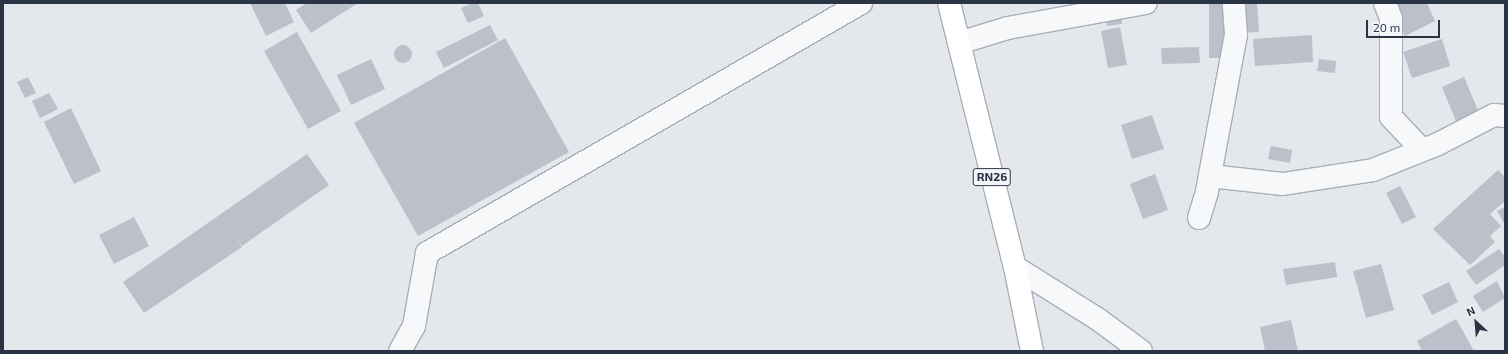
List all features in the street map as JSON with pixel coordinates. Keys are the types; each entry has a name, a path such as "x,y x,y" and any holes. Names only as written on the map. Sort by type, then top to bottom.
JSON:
{"main road":[{"name":"RN26","path":"949,3 1015,267 1032,351"}],"street":[{"path":"400,351 414,326 427,253 861,3"},
{"path":"959,43 1008,28 1146,3"},
{"path":"1199,218 1210,176 1236,36 1234,3"},
{"path":"1385,3 1391,19 1391,117 1422,150"},
{"path":"1210,176 1283,184 1373,170 1422,150 1494,115 1505,116"},
{"path":"1015,267 1099,320 1141,351"}],"building":[{"path":"250,3 285,3 294,22 266,36"},
{"path":"307,3 358,3 311,33 296,10"},
{"path":"473,3 478,3 484,16 468,23 461,8"},
{"path":"1257,3 1259,32 1240,33 1238,4"},
{"path":"1393,3 1427,3 1435,21 1405,36 1389,5"},
{"path":"1209,4 1224,4 1224,58 1209,58"},
{"path":"1121,13 1122,24 1107,26 1106,14"},
{"path":"490,25 498,40 444,68 436,52"},
{"path":"1120,27 1127,65 1108,68 1101,31"},
{"path":"297,32 341,111 308,129 264,51"},
{"path":"1312,35 1313,62 1255,66 1253,39"},
{"path":"505,38 569,152 418,236 354,123"},
{"path":"1442,39 1450,66 1412,78 1403,52"},
{"path":"399,45 407,45 412,50 410,61 407,63 399,63 394,58 394,50"},
{"path":"1199,47 1200,63 1162,64 1161,48"},
{"path":"371,59 385,89 351,105 337,75"},
{"path":"1319,59 1336,61 1335,73 1317,71"},
{"path":"28,77 36,93 25,98 17,82"},
{"path":"1464,77 1480,115 1457,124 1442,87"},
{"path":"49,93 58,109 40,118 32,101"},
{"path":"71,108 101,171 74,184 44,122"},
{"path":"1152,115 1164,149 1132,159 1121,125"},
{"path":"1271,146 1292,150 1290,163 1268,159"},
{"path":"307,154 329,185 242,246 234,235 242,247 144,313 123,282"},
{"path":"1498,170 1505,177 1505,201 1490,214 1501,226 1490,236 1495,242 1470,265 1433,229"},
{"path":"1155,174 1168,210 1143,219 1130,184"},
{"path":"1400,186 1416,217 1402,224 1386,193"},
{"path":"1505,207 1505,225 1497,211"},
{"path":"134,217 149,246 114,264 99,235"},
{"path":"1499,249 1505,257 1505,265 1476,285 1466,271"},
{"path":"1335,262 1337,277 1286,285 1283,269"},
{"path":"1381,264 1394,310 1366,318 1353,271"},
{"path":"1497,281 1505,298 1483,312 1473,296"},
{"path":"1449,282 1458,302 1432,315 1422,295"},
{"path":"1456,319 1474,351 1422,351 1417,341"},
{"path":"1291,320 1298,351 1265,351 1260,327"}]}
